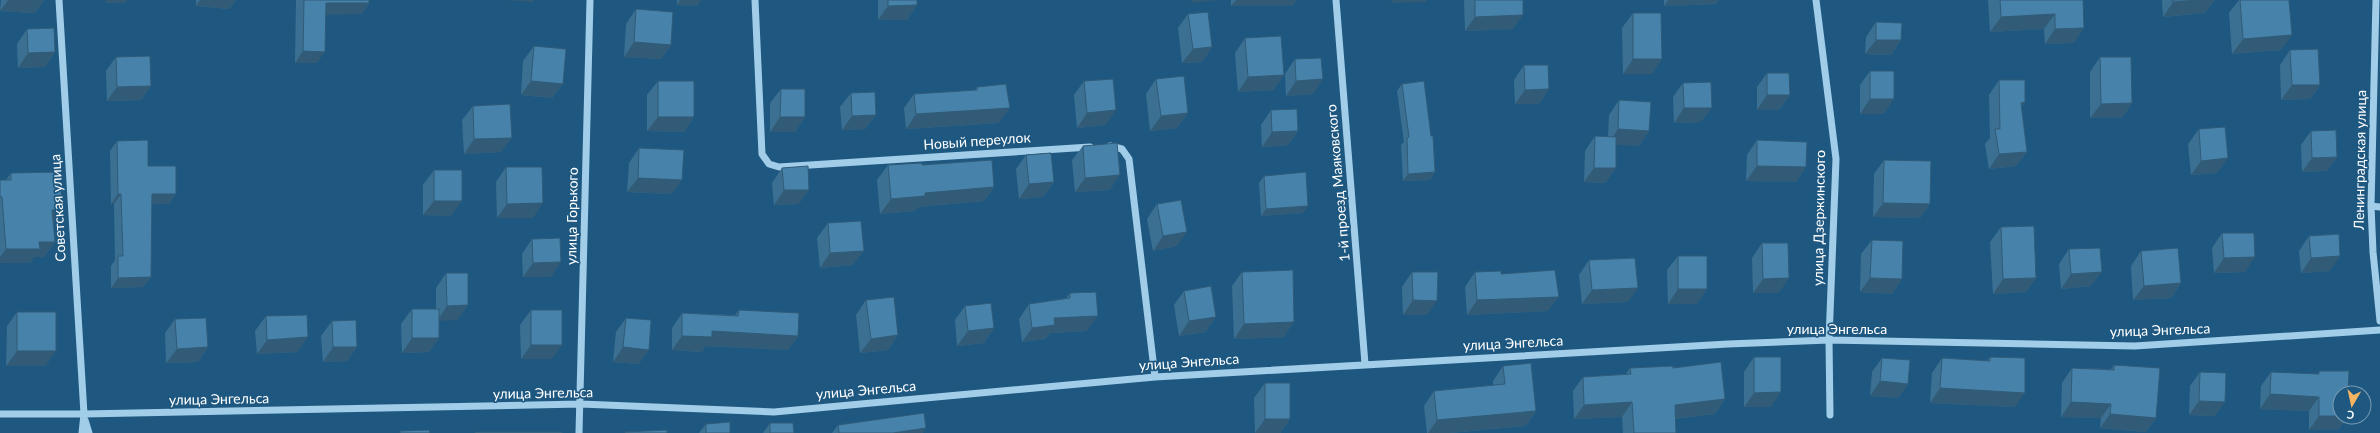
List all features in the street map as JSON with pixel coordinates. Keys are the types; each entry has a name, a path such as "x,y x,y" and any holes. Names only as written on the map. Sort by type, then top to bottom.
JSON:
{"street":[{"name":"Советская улица","path":"59,0 84,414 82,433"},
{"name":"улица Горького","path":"579,433 581,404 590,0"},
{"name":"Новый переулок","path":"756,0 762,154 768,164 779,167 1097,147"},
{"name":"1-й проезд Маяковского","path":"1336,0 1365,364"},
{"name":"улица Дзержинского","path":"1816,0 1836,159 1829,340 1830,415"},
{"name":"Ленинградская улица","path":"2376,0 2371,206 2373,252 2380,321"},
{"path":"1105,146 1113,146 1122,149 1129,159 1155,377"},
{"path":"2371,206 2380,207"},
{"name":"улица Энгельса","path":"0,414 84,414 581,404 774,412 1155,377 1365,364 1829,340 2135,346 2380,330"},
{"name":"Советская улица","path":"84,414 89,433"}],"building":[{"path":"304,0 369,0 369,3 326,3 325,52 303,51"},
{"path":"888,0 917,0 917,5 888,6"},
{"path":"1475,0 1523,0 1523,15 1475,17"},
{"path":"2000,0 2083,0 2084,28 2055,29 2055,14 2001,17"},
{"path":"2173,0 2199,0 2173,2"},
{"path":"2240,0 2289,0 2292,35 2243,39"},
{"path":"636,9 673,12 671,45 634,42"},
{"path":"1208,12 1212,47 1193,49 1188,14"},
{"path":"1633,13 1661,13 1662,59 1633,59"},
{"path":"1876,22 1902,23 1901,40 1876,40"},
{"path":"54,28 55,52 28,53 27,29"},
{"path":"1281,36 1284,75 1248,77 1245,38"},
{"path":"534,46 566,49 563,84 531,81"},
{"path":"2318,49 2320,85 2292,85 2290,50"},
{"path":"150,56 151,86 117,87 116,57"},
{"path":"2100,57 2131,57 2132,103 2101,104"},
{"path":"1321,58 1323,79 1296,81 1295,59"},
{"path":"1524,65 1548,65 1549,89 1525,90"},
{"path":"1870,71 1894,71 1894,99 1870,99"},
{"path":"1767,73 1789,73 1790,95 1767,95"},
{"path":"1184,76 1188,113 1161,116 1156,79"},
{"path":"1113,79 1116,110 1087,113 1084,81"},
{"path":"1999,80 2025,80 2025,102 2021,103 2027,152 1999,154 1995,129 2000,129"},
{"path":"658,81 694,81 694,117 658,117"},
{"path":"1424,81 1431,136 1433,136 1435,172 1408,174 1407,138 1409,137 1402,84"},
{"path":"1711,82 1712,108 1684,108 1683,83"},
{"path":"1006,84 1010,108 916,114 914,94 977,90 977,87"},
{"path":"781,89 805,89 805,117 780,117"},
{"path":"875,92 876,115 852,116 851,93"},
{"path":"1619,100 1651,102 1649,131 1618,129"},
{"path":"510,104 512,138 474,139 473,106"},
{"path":"1297,109 1298,131 1272,132 1271,110"},
{"path":"2225,127 2228,158 2201,161 2199,129"},
{"path":"2336,130 2337,157 2312,158 2311,131"},
{"path":"1595,136 1616,137 1616,168 1594,168"},
{"path":"148,140 148,166 176,166 176,194 152,194 151,277 118,278 118,256 123,256 121,194 118,194 117,141"},
{"path":"1757,140 1807,142 1806,167 1757,166"},
{"path":"1117,143 1120,175 1085,178 1083,146"},
{"path":"639,148 684,150 682,180 638,178"},
{"path":"1051,153 1054,182 1029,184 1026,155"},
{"path":"992,160 994,187 925,193 925,196 891,199 888,165 922,163 922,165"},
{"path":"1884,160 1931,161 1930,204 1883,203"},
{"path":"808,166 809,190 784,190 782,168"},
{"path":"506,167 542,167 543,203 507,204"},
{"path":"434,170 462,170 462,201 434,201"},
{"path":"59,172 63,209 52,210 55,242 39,242 40,249 6,249 2,197 0,197 0,180 11,180 11,173"},
{"path":"1306,172 1308,206 1266,209 1264,176"},
{"path":"1181,200 1187,232 1163,236 1157,204"},
{"path":"861,221 864,251 830,253 828,223"},
{"path":"2034,226 2036,278 2003,279 2001,227"},
{"path":"2222,233 2254,233 2255,257 2224,258"},
{"path":"2339,234 2340,256 2311,258 2309,236"},
{"path":"560,238 561,262 533,263 532,239"},
{"path":"1872,240 1903,241 1902,279 1870,278"},
{"path":"1762,243 1788,243 1789,278 1763,279"},
{"path":"2100,248 2102,272 2071,274 2069,249"},
{"path":"2178,248 2181,283 2144,286 2141,251"},
{"path":"1678,256 1707,256 1707,289 1678,289"},
{"path":"1635,258 1638,288 1592,290 1589,260"},
{"path":"1293,270 1294,322 1244,324 1242,272"},
{"path":"1555,270 1559,297 1477,300 1475,272 1501,271 1501,274"},
{"path":"1412,272 1438,272 1437,301 1413,300"},
{"path":"446,273 468,273 468,305 447,306"},
{"path":"1211,286 1216,317 1189,321 1184,291"},
{"path":"1096,292 1098,316 1054,318 1055,325 1032,328 1029,304 1070,298 1070,293"},
{"path":"894,297 898,335 871,339 866,300"},
{"path":"991,303 994,328 968,331 965,306"},
{"path":"412,309 439,309 439,338 412,338"},
{"path":"531,310 562,310 562,345 531,345"},
{"path":"739,310 799,313 798,336 712,331 712,337 682,336 682,313 738,316"},
{"path":"17,312 56,312 56,351 17,351"},
{"path":"307,315 308,337 267,340 266,316"},
{"path":"206,318 208,347 177,349 175,319"},
{"path":"626,318 651,320 649,350 623,347"},
{"path":"356,320 357,347 333,347 332,321"},
{"path":"1754,357 1781,357 1781,392 1754,393"},
{"path":"1990,357 2025,358 2025,393 1940,388 1942,358 1990,361"},
{"path":"1882,358 1910,360 1908,384 1880,381"},
{"path":"1721,362 1725,399 1675,405 1676,433 1634,433 1632,402 1584,405 1583,377 1631,374 1630,368 1673,366 1673,368"},
{"path":"1531,363 1536,411 1437,420 1434,391 1505,384 1503,366"},
{"path":"2114,365 2160,368 2156,418 2110,414 2111,404 2071,402 2072,368 2114,370"},
{"path":"2319,371 2349,371 2348,385 2332,385 2332,416 2319,416 2319,397 2270,394 2271,372 2319,374"},
{"path":"2200,372 2226,373 2225,402 2199,401"},
{"path":"1265,383 1290,383 1290,419 1265,419"},
{"path":"924,413 926,428 893,433 839,433 838,425"},
{"path":"730,422 730,433 706,433 706,424"},
{"path":"770,423 793,423 794,433 770,433"},
{"path":"429,430 430,433 400,433 400,431"},
{"path":"667,430 667,433 625,433 625,432"},
{"path":"562,432 562,433 475,433"}]}
